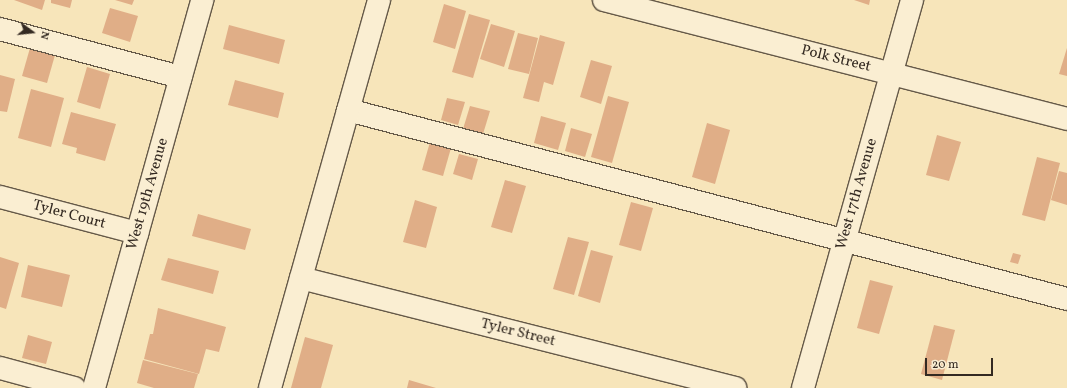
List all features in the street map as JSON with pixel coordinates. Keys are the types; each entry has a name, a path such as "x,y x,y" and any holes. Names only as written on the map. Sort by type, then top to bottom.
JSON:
{"street":[{"name":"West 19th Avenue","path":"94,388 202,0"},
{"path":"270,388 379,0"},
{"name":"Polk Street","path":"604,0 1067,119"},
{"name":"West 17th Avenue","path":"803,388 912,0"},
{"path":"0,29 181,77"},
{"path":"348,110 844,242 1067,299"},
{"name":"Tyler Court","path":"0,197 137,233"},
{"name":"Tyler Street","path":"301,278 735,388"},
{"path":"11,376 74,388"}],"building":[{"path":"14,0 45,0 42,10"},
{"path":"51,0 72,0 70,8 51,3"},
{"path":"115,0 134,0 132,5"},
{"path":"854,0 870,0 869,5"},
{"path":"444,4 466,11 455,49 433,42"},
{"path":"110,8 138,16 130,42 102,33"},
{"path":"469,14 490,20 473,78 452,72"},
{"path":"491,24 515,31 504,67 480,59"},
{"path":"229,25 285,40 279,64 223,49"},
{"path":"518,33 538,38 529,74 508,69"},
{"path":"540,35 565,42 553,85 544,82 539,102 523,98"},
{"path":"30,48 55,55 47,83 22,76"},
{"path":"1067,48 1067,76 1059,74"},
{"path":"591,60 612,66 601,104 580,97"},
{"path":"87,67 110,74 100,109 77,102"},
{"path":"0,75 15,79 7,112 0,111"},
{"path":"235,80 284,93 278,118 228,105"},
{"path":"31,89 64,98 51,147 18,138"},
{"path":"608,96 629,102 612,163 591,157"},
{"path":"447,98 465,102 458,125 441,120"},
{"path":"470,106 490,111 483,134 463,129"},
{"path":"71,112 116,124 105,161 76,153 77,148 62,144"},
{"path":"541,116 566,123 558,150 534,143"},
{"path":"707,123 730,130 715,184 692,177"},
{"path":"571,128 592,134 585,157 565,151"},
{"path":"937,135 961,142 949,181 926,175"},
{"path":"430,142 451,148 443,176 422,170"},
{"path":"459,154 478,159 472,180 453,174"},
{"path":"1037,157 1060,163 1045,221 1022,215"},
{"path":"1059,171 1067,173 1067,205 1051,200"},
{"path":"505,180 526,186 512,233 491,227"},
{"path":"415,200 437,207 426,248 403,242"},
{"path":"631,202 653,208 641,251 619,245"},
{"path":"198,214 251,229 245,250 192,236"},
{"path":"568,237 589,242 574,295 553,289"},
{"path":"591,250 613,256 600,303 578,296"},
{"path":"1013,253 1021,255 1018,264 1010,262"},
{"path":"0,257 19,263 6,309 0,307"},
{"path":"168,258 219,271 213,294 161,280"},
{"path":"28,265 70,275 62,307 21,297"},
{"path":"870,280 893,286 879,334 857,328"},
{"path":"158,308 226,327 219,352 206,349 199,374 144,359 150,334 153,334"},
{"path":"934,325 955,330 942,380 921,374"},
{"path":"28,335 52,342 46,364 22,358"},
{"path":"305,337 333,345 321,388 291,388"},
{"path":"143,360 198,374 194,388 154,388 137,383"},
{"path":"409,380 436,388 407,388"}]}
